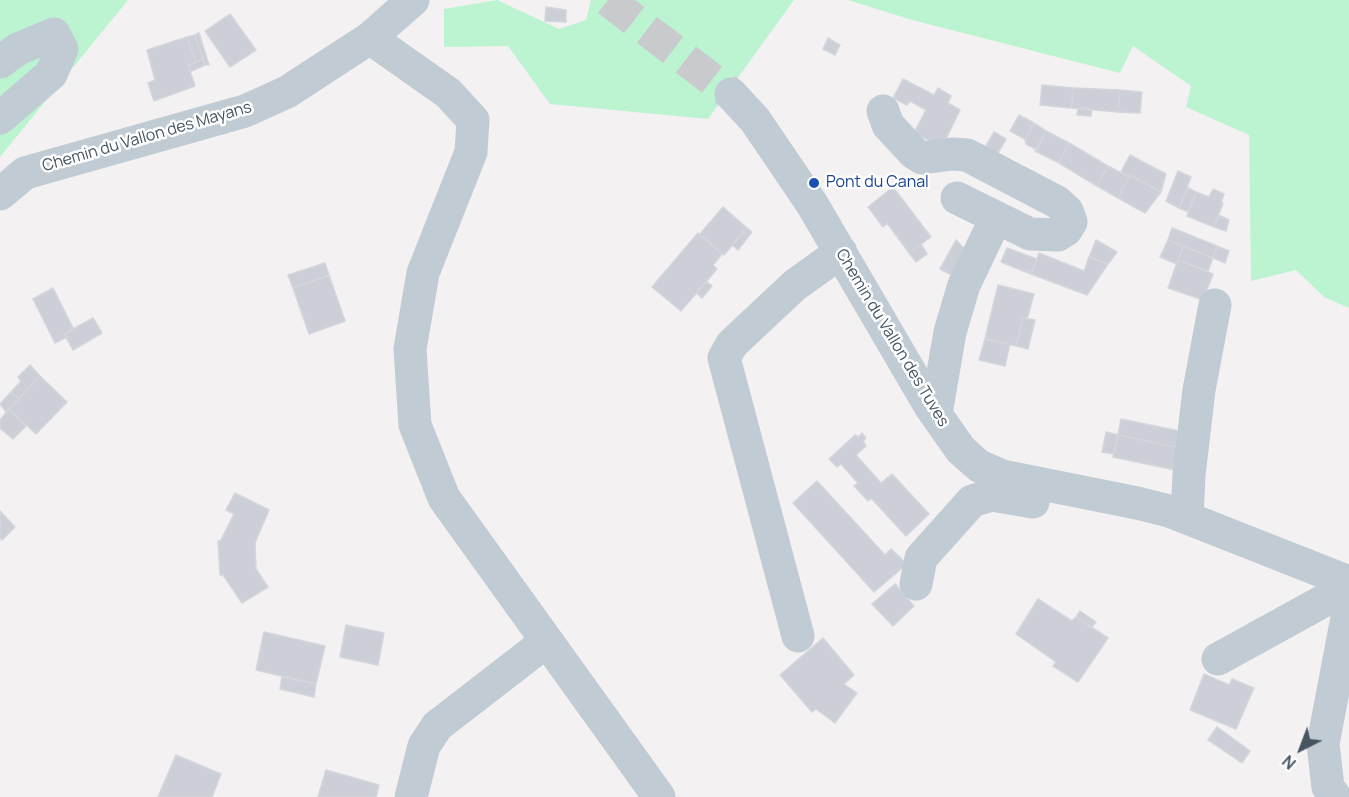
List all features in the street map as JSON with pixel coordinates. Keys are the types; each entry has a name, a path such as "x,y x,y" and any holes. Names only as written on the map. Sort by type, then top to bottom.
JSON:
{"street":[{"name":"Chemin du Vallon des Mayans","path":"0,194 25,172 245,111 287,92 370,38 413,0"},
{"path":"0,62 18,49 54,34 62,49 51,74 0,118"},
{"path":"370,38 448,93 473,120 471,152 423,273 410,349 415,425 444,498 659,797"},
{"name":"Chemin du Vallon des Tuves","path":"731,94 755,120 812,204 936,414 961,450 979,466 1002,476 1137,503 1178,515 1349,582"},
{"path":"883,111 888,126 914,153 922,158 952,154 967,155 1057,202 1067,211 1071,222 1066,230 1058,235 1030,234 957,198"},
{"path":"936,414 950,332 964,285 996,218"},
{"path":"798,636 724,358 732,344 795,285 841,252"},
{"path":"916,584 921,558 972,501 992,495 1149,520 1178,515 1189,476 1199,390 1215,305"},
{"path":"1218,659 1349,587"},
{"path":"1335,797 1329,788 1323,744 1349,608"},
{"path":"411,797 424,746 436,726 547,641"}],"green space":[{"path":"0,0 128,0 0,157"},
{"path":"497,0 559,29 586,20 591,0 794,0 708,119 550,104 508,46 444,47 444,9"},
{"path":"848,0 1349,0 1349,308 1324,297 1296,270 1251,281 1249,135 1186,107 1191,86 1133,46 1120,73 912,20"}],"building":[{"path":"546,7 566,10 566,22 545,21"},
{"path":"230,14 256,50 230,67 205,31"},
{"path":"199,33 209,65 205,65 195,35"},
{"path":"195,35 203,59 196,62 187,37"},
{"path":"187,37 196,62 188,65 195,86 154,101 148,83 155,80 147,50"},
{"path":"828,38 840,45 835,55 823,49"},
{"path":"203,59 205,65 190,72 188,65"},
{"path":"903,79 934,95 938,88 951,96 948,103 960,110 942,147 914,133 926,110 910,101 907,105 893,98"},
{"path":"1042,85 1074,88 1071,108 1040,105"},
{"path":"1074,88 1120,90 1118,112 1071,108"},
{"path":"1120,90 1142,92 1140,113 1118,112"},
{"path":"1078,108 1092,109 1091,116 1077,115"},
{"path":"1019,115 1034,123 1025,139 1010,131"},
{"path":"1036,124 1046,131 1037,150 1026,144 1025,139 1032,126"},
{"path":"1046,131 1069,143 1059,163 1035,151"},
{"path":"994,132 1006,139 995,158 983,151"},
{"path":"1069,143 1108,166 1097,186 1059,163"},
{"path":"1130,155 1166,174 1161,192 1121,172"},
{"path":"1108,166 1129,177 1118,198 1097,186"},
{"path":"1178,171 1191,177 1179,208 1166,201"},
{"path":"1130,175 1161,192 1145,213 1118,198"},
{"path":"893,187 931,237 909,253 887,223 883,227 868,207"},
{"path":"1188,188 1196,192 1188,212 1179,208"},
{"path":"1213,189 1224,194 1214,227 1187,216 1196,192 1209,197"},
{"path":"723,207 747,228 724,255 700,234"},
{"path":"1219,215 1229,220 1226,231 1214,227"},
{"path":"747,228 752,232 738,250 732,245"},
{"path":"1172,228 1217,246 1213,258 1168,240"},
{"path":"698,233 722,254 713,265 717,269 681,311 652,287"},
{"path":"956,240 970,255 958,278 940,269"},
{"path":"1096,240 1117,252 1108,264 1089,257"},
{"path":"1168,240 1183,246 1177,264 1160,257"},
{"path":"921,244 927,254 916,262 909,253"},
{"path":"1183,246 1213,258 1208,271 1178,260"},
{"path":"1217,246 1229,251 1225,263 1213,258"},
{"path":"1007,248 1037,259 1031,274 1001,262"},
{"path":"1039,253 1084,271 1089,257 1108,264 1087,295 1031,274"},
{"path":"1178,260 1213,274 1203,300 1168,288"},
{"path":"325,263 329,275 293,288 288,275"},
{"path":"329,275 345,321 309,334 293,288"},
{"path":"706,281 712,286 702,298 696,293"},
{"path":"998,285 1034,294 1027,319 1023,318 1016,346 985,339"},
{"path":"53,288 74,330 64,334 67,337 55,343 33,299"},
{"path":"93,318 102,333 73,350 64,334"},
{"path":"1023,318 1035,320 1028,349 1016,346"},
{"path":"985,339 1010,344 1005,366 979,360"},
{"path":"30,365 40,376 19,399 11,392 21,381 18,377"},
{"path":"40,376 67,402 36,434 9,409"},
{"path":"11,392 19,399 6,412 0,404"},
{"path":"9,409 26,426 13,439 0,428 0,420"},
{"path":"1121,419 1184,432 1180,448 1118,435"},
{"path":"1106,432 1118,435 1114,454 1102,452"},
{"path":"862,433 866,438 863,441 866,446 856,455 881,483 892,474 929,514 906,536 871,498 868,501 854,486 858,483 841,464 837,467 829,459 855,435 859,437"},
{"path":"1118,435 1180,448 1175,470 1113,457"},
{"path":"817,481 885,555 891,549 907,564 874,592 793,503"},
{"path":"235,493 269,510 255,543 256,569 268,587 242,603 223,575 220,575 218,541 221,540 234,514 226,510"},
{"path":"0,511 15,527 2,540 0,538"},
{"path":"895,584 914,606 893,626 872,604"},
{"path":"1038,599 1072,621 1076,617 1108,638 1078,682 1053,666 1056,662 1016,634"},
{"path":"1080,611 1096,622 1092,627 1076,617"},
{"path":"346,625 384,633 378,665 340,657"},
{"path":"264,632 325,646 316,684 256,670"},
{"path":"823,638 854,675 844,684 857,693 835,723 816,709 812,712 780,675"},
{"path":"1204,674 1229,685 1232,679 1254,688 1236,729 1190,710"},
{"path":"282,677 316,684 314,697 280,689"},
{"path":"1217,727 1250,751 1242,763 1208,740"},
{"path":"176,755 221,774 212,797 158,797"},
{"path":"326,770 379,785 376,797 318,797"}],"tunnel":[{"path":"608,0 731,94"}],"place":[{"name":"Pont du Canal","path":"814,183"}]}
